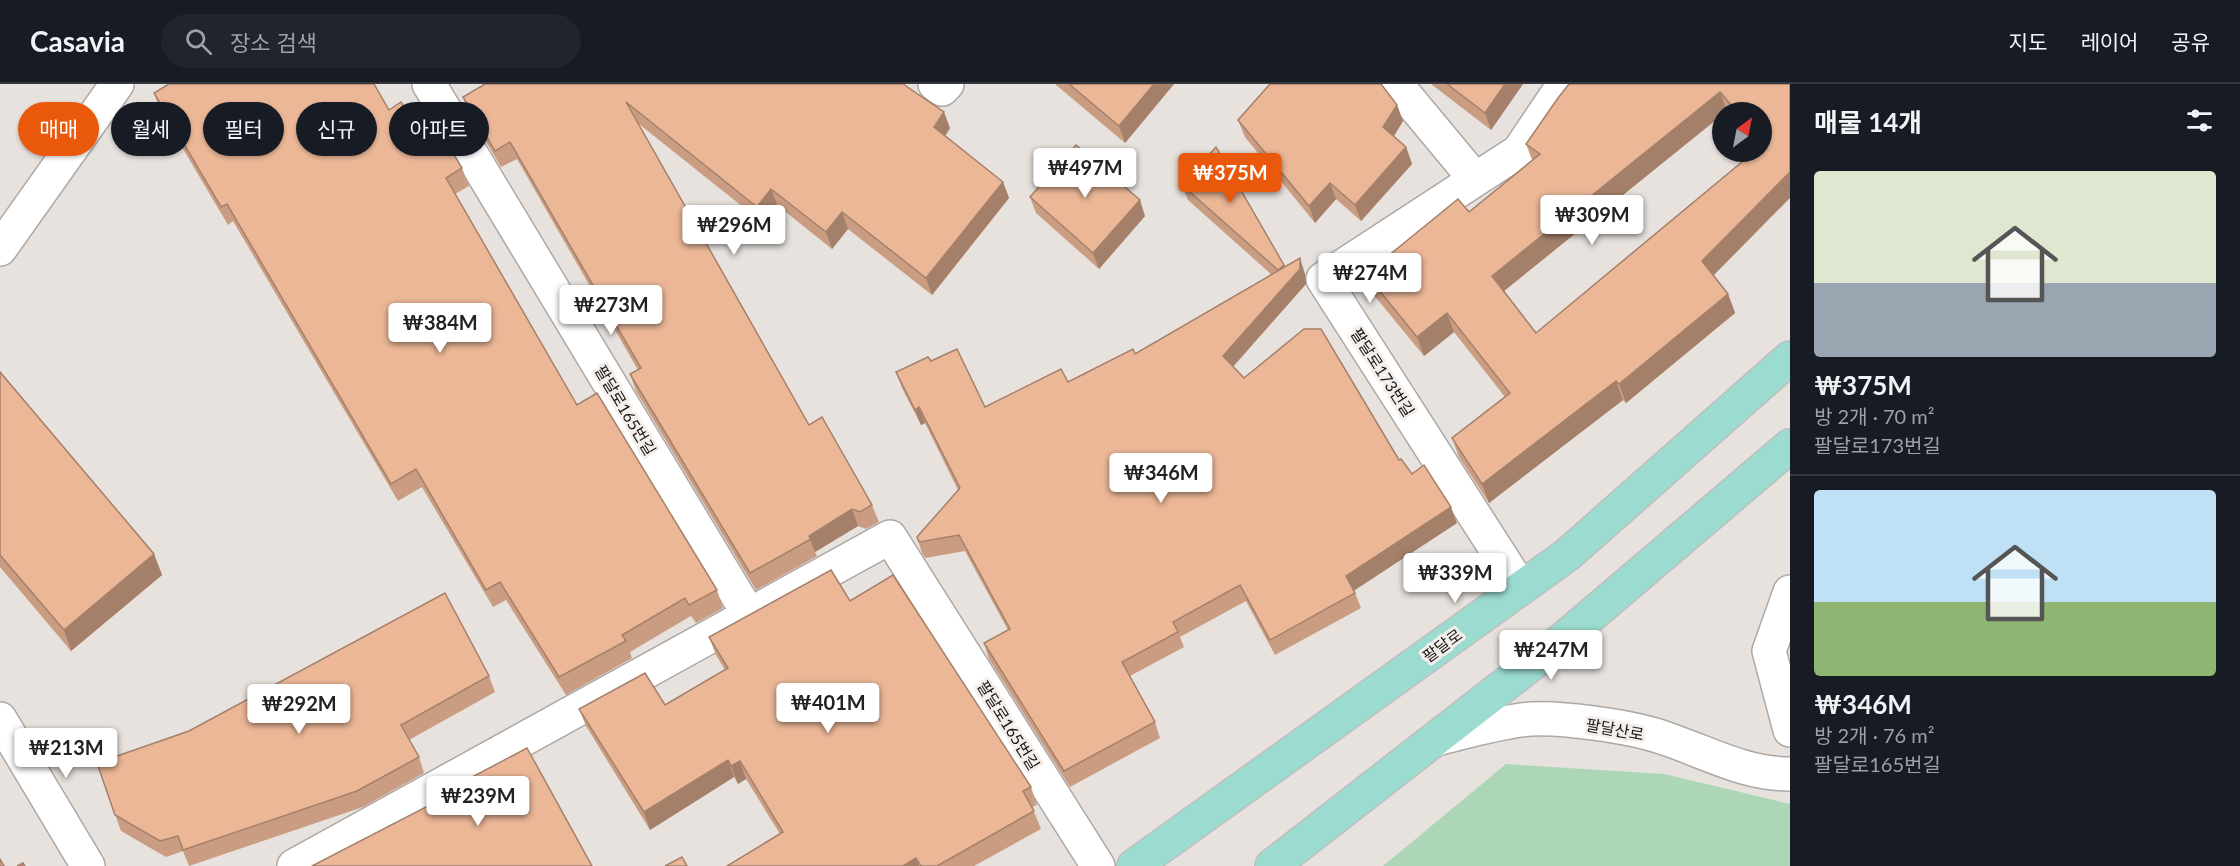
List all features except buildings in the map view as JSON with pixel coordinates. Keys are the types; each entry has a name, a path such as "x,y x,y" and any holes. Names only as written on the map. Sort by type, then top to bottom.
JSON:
{"main road":[{"name":"팔달로","path":"1134,866 1567,555 1790,358"},
{"path":"1272,866 1561,641 1790,446"}],"street":[{"path":"0,249 117,84"},
{"name":"팔달로165번길","path":"429,84 748,613"},
{"path":"935,84 942,89 947,84"},
{"path":"1396,84 1475,179"},
{"name":"팔달로173번길","path":"1521,588 1323,279 1519,151 1564,84"},
{"name":"팔달로165번길","path":"294,866 748,613 890,537 1098,866"},
{"path":"1790,592 1769,651 1790,730"},
{"path":"0,719 88,866"},
{"name":"팔달산로","path":"1436,739 1524,719 1599,723 1665,738 1718,761 1774,774 1790,774"}],"green space":[{"path":"1506,764 1664,774 1790,804 1790,866 1383,866"}]}
